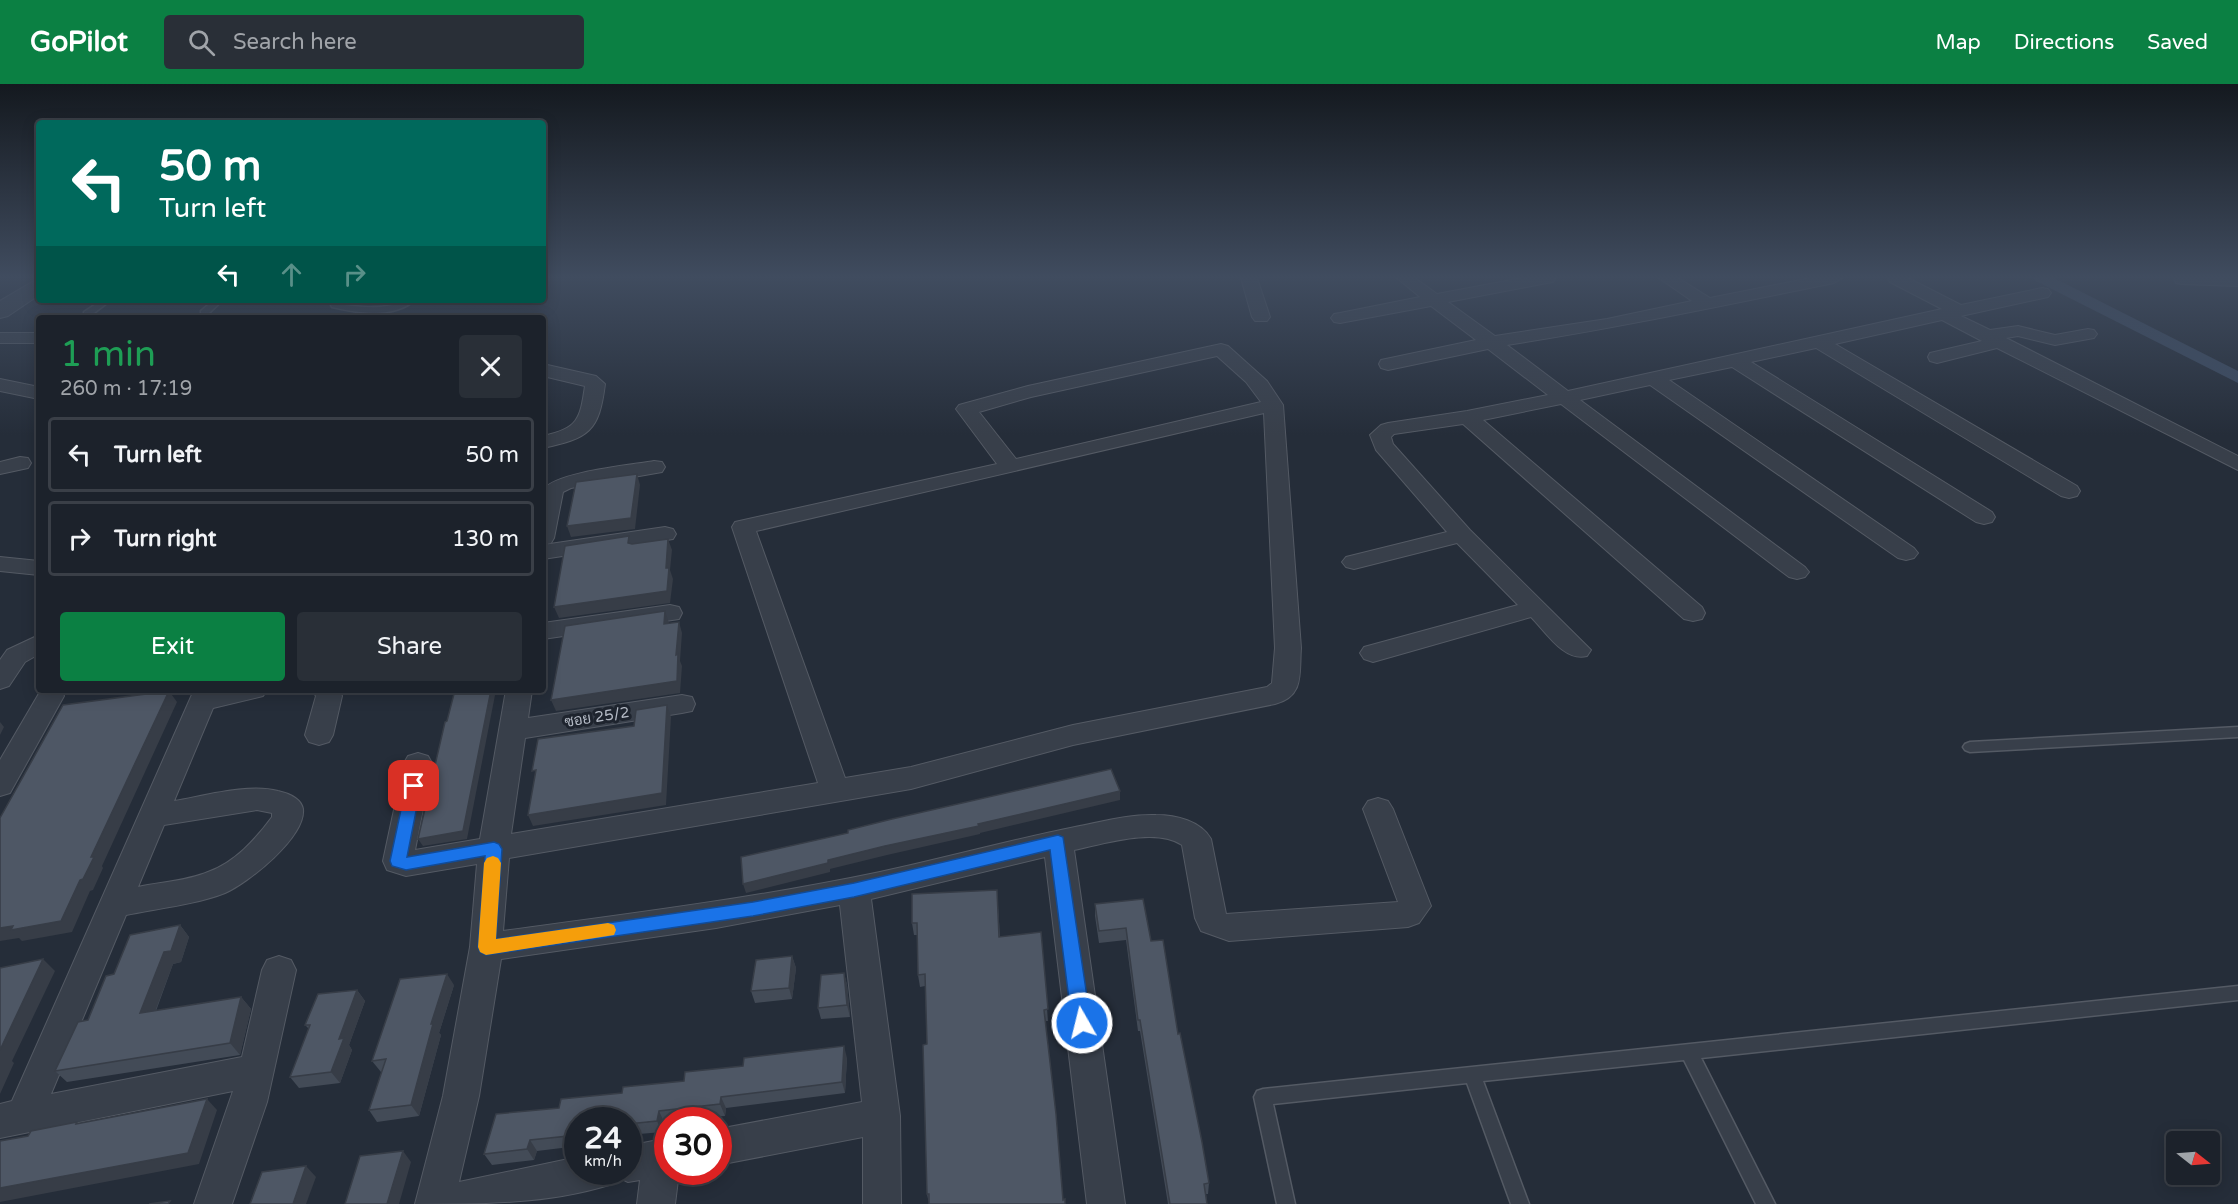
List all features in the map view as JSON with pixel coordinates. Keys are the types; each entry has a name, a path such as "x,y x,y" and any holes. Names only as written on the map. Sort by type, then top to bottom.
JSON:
{"street":[{"path":"1476,330 1797,572"},
{"path":"1388,364 1570,330"},
{"path":"1578,650 1462,535 1383,446 1380,435 1388,429 1467,417 1567,397 1867,330"},
{"path":"1979,330 2238,464"},
{"path":"1937,357 2018,331 2055,340 2088,334"},
{"path":"0,338 36,338"},
{"path":"1817,341 2068,491"},
{"path":"418,763 398,861 406,864 911,778 1073,735 1275,695 1285,687 1288,648 1273,405 1266,391 1221,350 1028,392 966,409 1011,468"},
{"path":"1734,360 1984,517"},
{"path":"546,371 589,380 596,384 591,416 586,425 578,432 566,437 546,441"},
{"path":"1653,378 1906,553"},
{"path":"0,385 36,392"},
{"path":"835,791 743,527 1011,468 1273,405"},
{"path":"1467,417 1693,613"},
{"path":"546,523 555,488 565,483 654,467"},
{"path":"546,552 665,534"},
{"path":"1354,562 1462,535"},
{"path":"0,564 36,568"},
{"path":"1373,653 1535,608"},
{"path":"546,631 670,613"},
{"path":"0,680 16,656 36,646"},
{"path":"12,1118 115,904 205,696 230,693"},
{"path":"319,735 329,696 327,693"},
{"path":"434,1204 460,1096 486,947 494,849 518,693"},
{"path":"0,785 51,696"},
{"name":"ซอย 25/2","path":"512,730 682,704"},
{"path":"115,904 214,884 244,867 267,846 286,820 288,808 275,801 257,799 153,816"},
{"path":"486,947 732,913 854,890 1058,842 1129,829 1174,827 1187,831 1196,839 1212,922 1229,928 1408,914 1415,906 1378,809"},
{"path":"1058,842 1106,1204"},
{"path":"854,890 882,1116 882,1204"},
{"path":"213,1204 249,1102 254,1071 279,970"},
{"path":"12,1118 254,1071"},
{"path":"732,1144 882,1116"},
{"path":"653,1159 656,1204"},
{"path":"446,1204 564,1179"}],"lane":[{"path":"1970,747 2238,732"},
{"path":"1286,1204 1263,1097 2238,993"},
{"path":"1689,1052 1767,1204"},
{"path":"1472,1075 1520,1204"}],"building":[{"path":"637,474 631,518 567,526 576,482"},
{"path":"629,536 628,543 632,544 668,539 667,591 554,607 565,546"},
{"path":"665,611 664,624 679,622 676,655 678,654 677,681 551,700 565,626"},
{"path":"168,693 91,857 94,857 83,879 80,880 61,921 11,930 13,926 0,928 0,818 63,705"},
{"path":"454,693 490,693 463,831 418,839 445,722"},
{"path":"667,705 662,793 528,815 536,770 532,771 538,739 634,726 636,710"},
{"path":"1111,769 1120,791 828,860 828,863 743,884 741,857 848,833 848,830 892,819"},
{"path":"997,890 999,937 1041,932 1048,1009 1044,1010 1065,1204 929,1204 923,1045 927,1044 925,974 918,975 917,923 912,923 912,894"},
{"path":"1143,899 1151,941 1163,940 1178,1034 1180,1033 1209,1183 1204,1184 1207,1204 1170,1204 1140,1020 1138,1020 1126,928 1099,931 1095,904"},
{"path":"180,925 171,951 164,952 140,1013 241,997 230,1043 55,1071 78,1022 88,1020 106,976 114,974 130,935"},
{"path":"792,956 789,988 751,991 756,960"},
{"path":"43,959 0,1050 0,968"},
{"path":"844,973 847,1005 818,1008 821,975"},
{"path":"447,974 431,1024 433,1024 411,1105 369,1110 386,1059 372,1061 400,979"},
{"path":"357,990 339,1039 344,1038 331,1072 290,1077 310,1025 305,1025 318,994"},
{"path":"844,1046 842,1082 721,1097 720,1104 694,1107 654,1107 654,1121 642,1123 642,1107 564,1107 564,1136 530,1140 527,1149 484,1154 496,1114 559,1108 561,1099 622,1093 623,1087 684,1081 685,1072 743,1066 744,1058"},
{"path":"207,1099 188,1153 0,1188 0,1141 28,1136 31,1131"},
{"path":"403,1151 387,1204 345,1204 360,1156"},
{"path":"306,1166 293,1204 250,1204 262,1172"},
{"path":"170,1201 168,1204 149,1204"}],"waterway":[{"path":"2144,330 2238,378"}],"slow traffic":[{"path":"493,863 486,947 608,930"}],"route":[{"path":"414,786 398,861 406,864 494,849 486,947 732,913 854,890 1058,842 1082,1023"}]}
